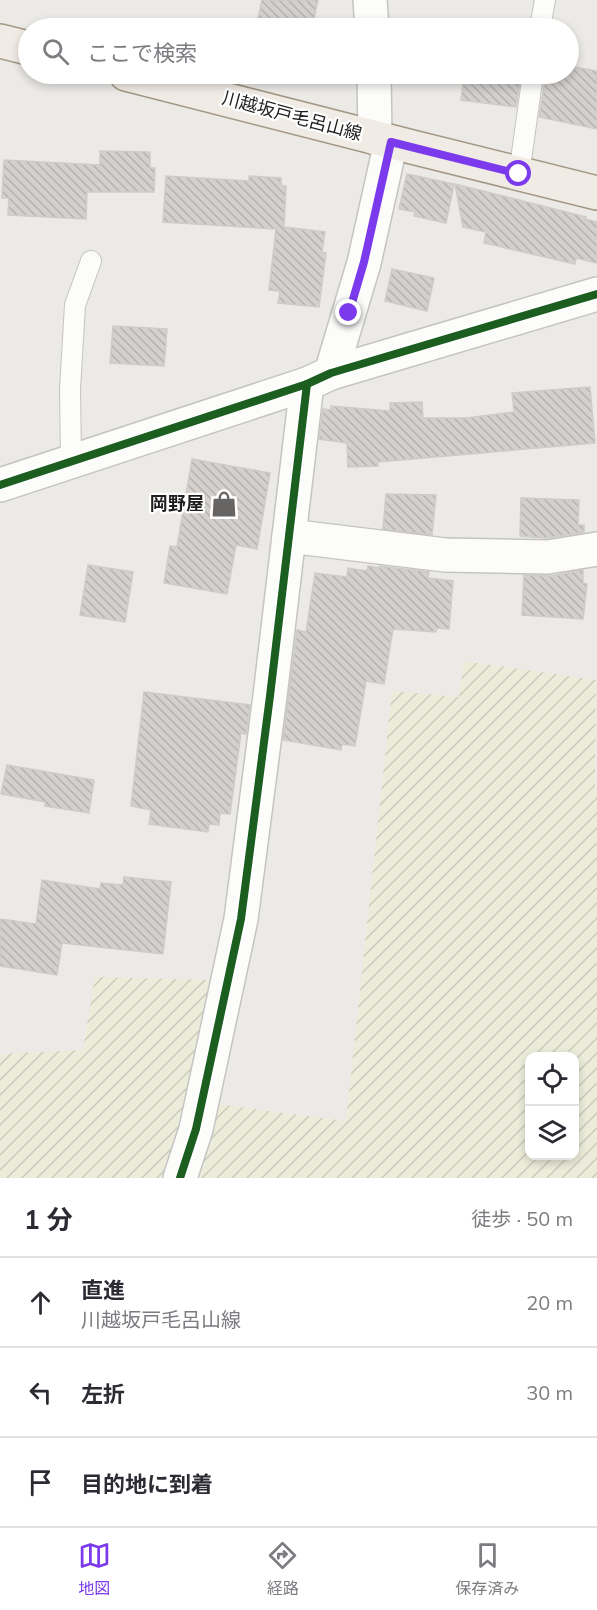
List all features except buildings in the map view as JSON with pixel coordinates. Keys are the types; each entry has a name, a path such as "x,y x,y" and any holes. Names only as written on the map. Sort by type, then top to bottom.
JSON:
{"main road":[{"path":"0,41 18,46"},
{"name":"川越坂戸毛呂山線","path":"165,84 597,193"}],"street":[{"path":"370,0 371,18"},
{"path":"180,1178 196,1129 241,919 289,536 319,378 364,262 383,140 375,84"},
{"path":"0,485 319,378 597,294"},
{"path":"289,536 445,555 549,556 597,549"}],"lane":[{"path":"542,18 545,0"},
{"path":"519,174 532,84"},
{"path":"71,461 70,389 75,305 91,261"}],"green space":[{"path":"464,661 596,680 597,1178 196,1178 217,1104 346,1121 392,691 459,697"},
{"path":"95,977 212,980 191,1101 165,1178 0,1178 0,1054 83,1050"}],"cycle path":[{"path":"0,485 307,384 331,373 597,294"},
{"path":"180,1178 196,1129 241,919 307,384"}],"place":[{"name":"岡野屋","path":"224,504"}],"route":[{"path":"349,313 364,262 391,142 519,174"}]}
